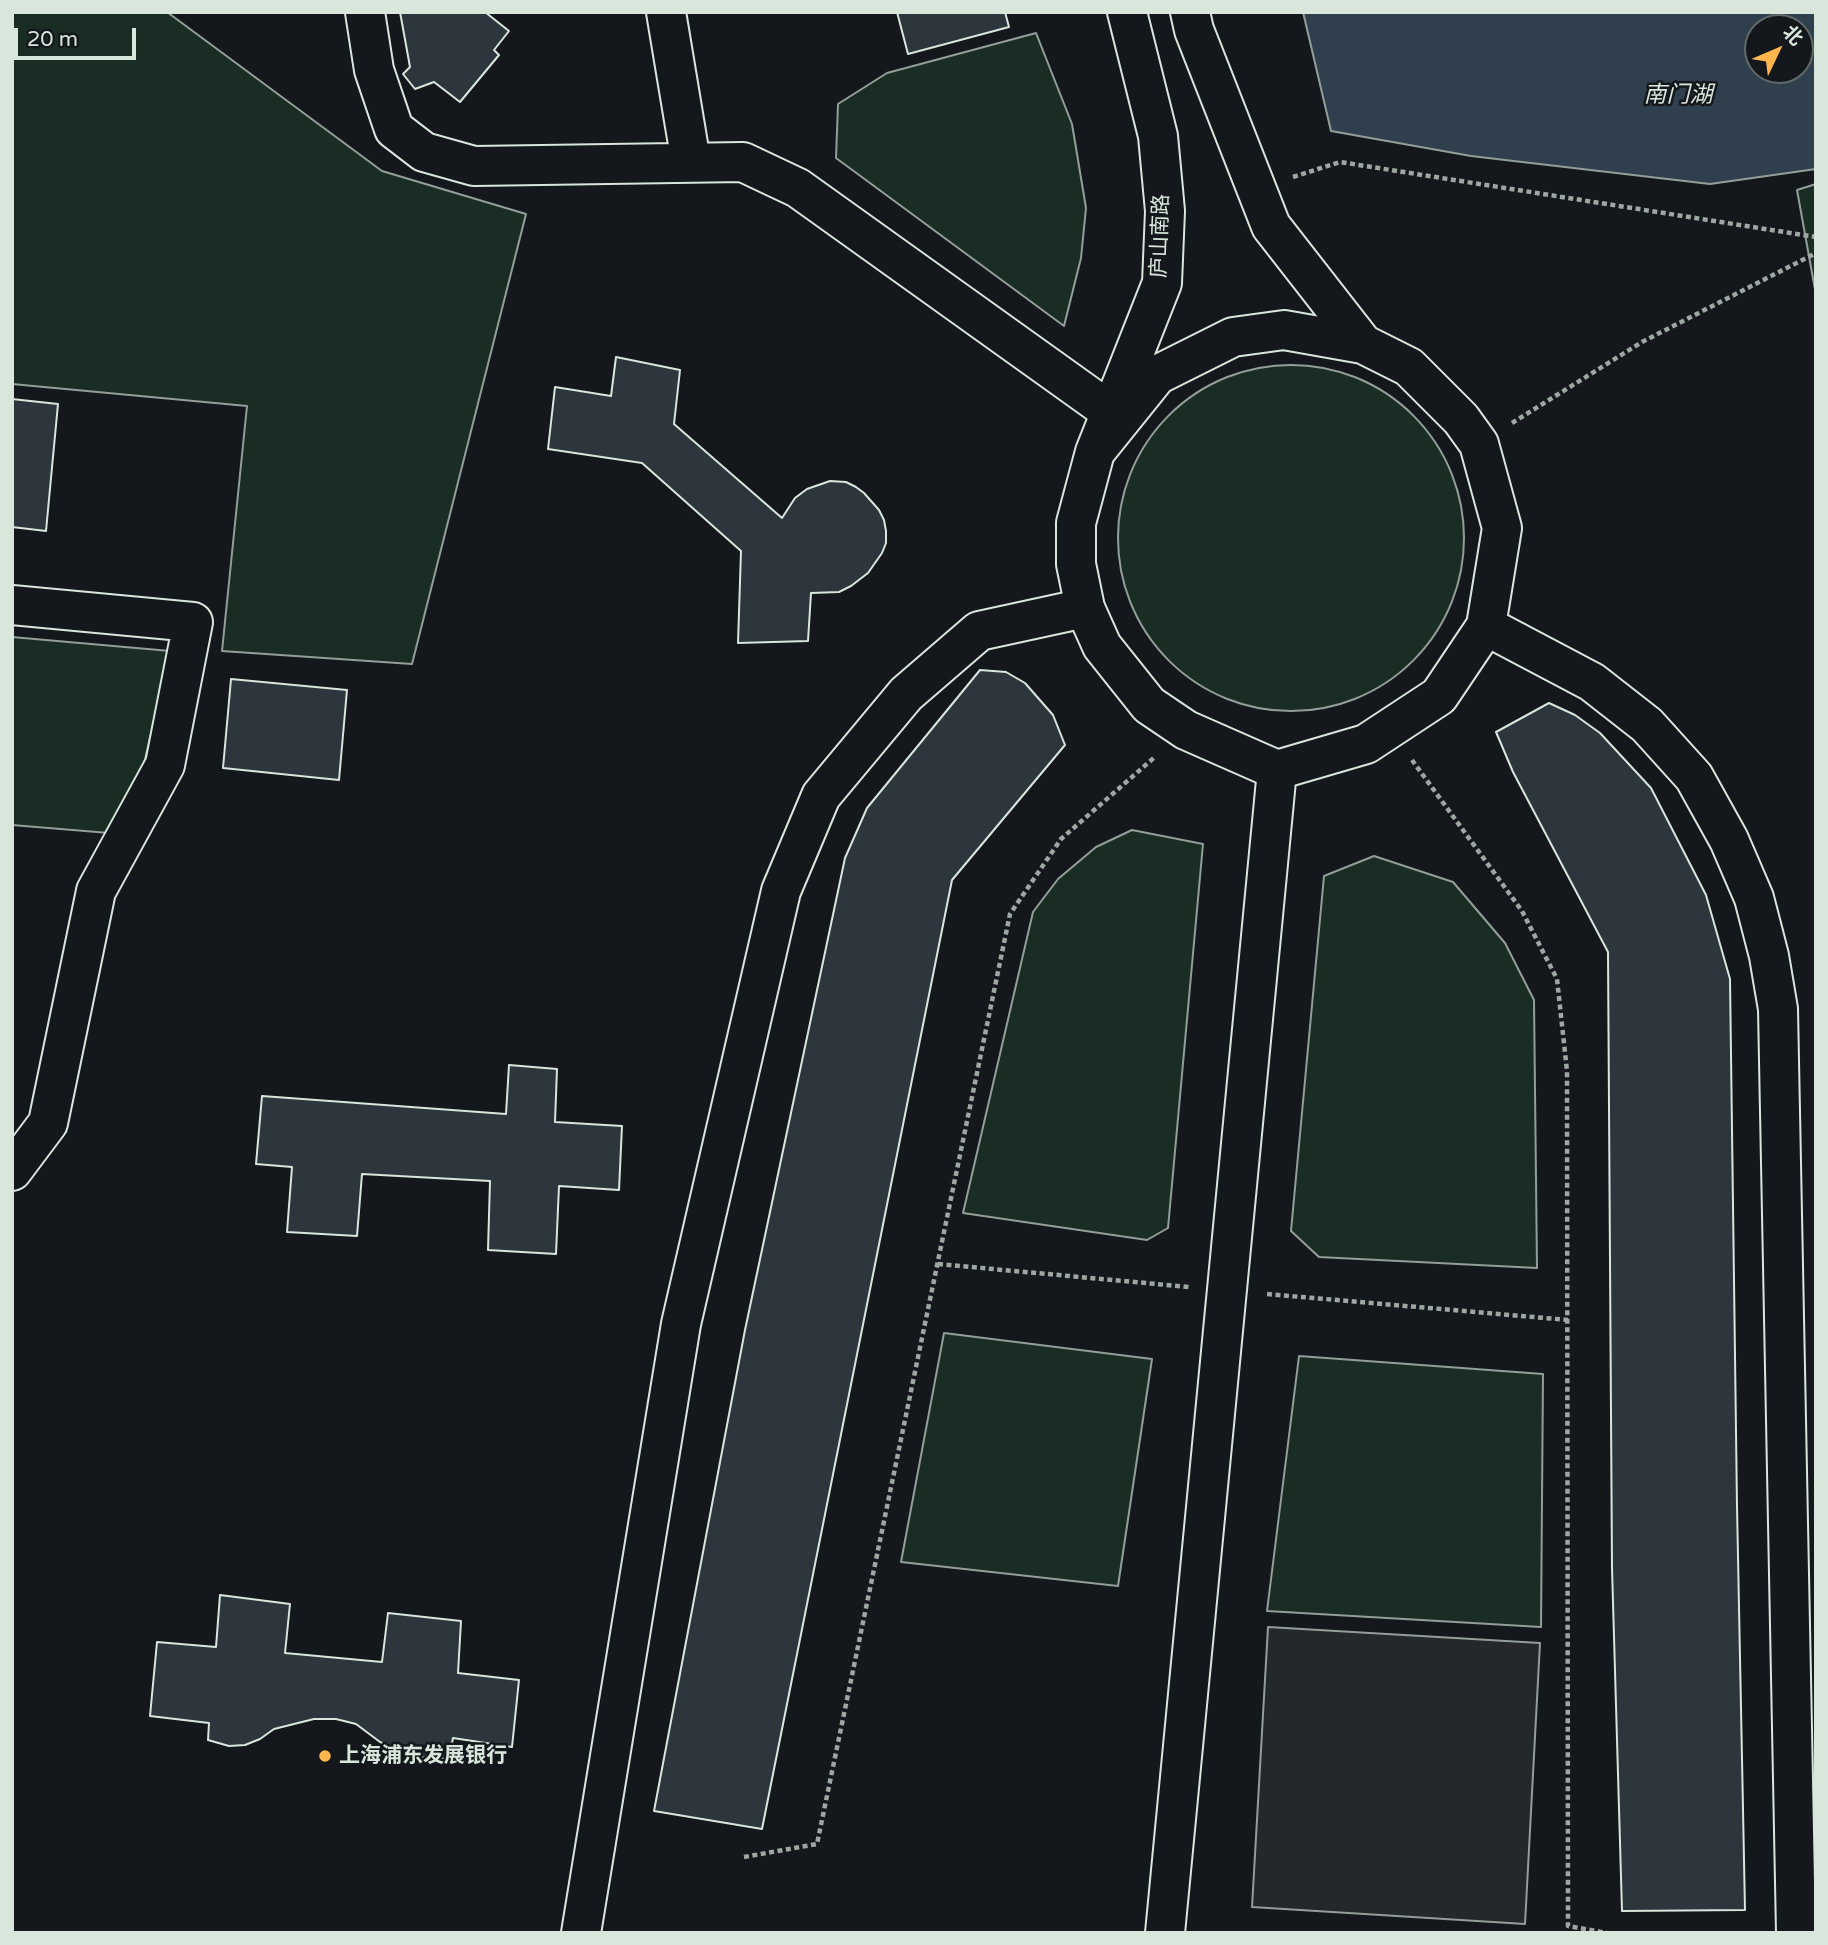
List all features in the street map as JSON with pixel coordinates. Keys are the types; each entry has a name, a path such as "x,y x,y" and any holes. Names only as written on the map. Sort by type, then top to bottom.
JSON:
{"street":[{"path":"365,12 374,70 394,129 424,152 474,166 743,162 798,188 1111,412"},
{"path":"666,12 691,162"},
{"name":"庐山南路","path":"1127,12 1158,136 1164,223 1162,283 1095,452 1076,523 1076,564 1085,608 1101,646 1149,705 1186,730 1277,771"},
{"path":"1190,12 1271,226 1363,344"},
{"path":"1095,452 1157,375 1233,337 1284,330 1363,344 1409,367 1461,419 1479,444 1502,528 1486,626 1440,696 1366,744 1277,771 1165,1933"},
{"path":"12,605 193,622 165,765 96,891 48,1123 12,1171"},
{"path":"581,1933 681,1324 782,891 821,796 906,694 979,631 1085,608"},
{"path":"1486,626 1592,682 1647,725 1694,777 1729,840 1754,898 1769,956 1778,1009 1796,1933"}],"path":[{"path":"1257,189 1340,162 1816,237"},
{"path":"1479,444 1642,342 1816,253"},
{"path":"1388,729 1522,911 1557,979 1567,1071 1568,1926 1607,1933"},
{"path":"744,1857 817,1844 1010,914 1061,839 1186,730"}],"green space":[{"path":"12,12 167,12 382,171 526,214 412,664 222,651 247,406 12,384"},
{"path":"1036,33 1072,124 1086,208 1081,258 1064,326 836,158 838,104 887,73"},
{"path":"1816,184 1816,295 1797,190"},
{"path":"1291,365 1325,369 1357,378 1401,404 1425,428 1451,472 1460,504 1464,538 1460,572 1451,604 1425,648 1401,672 1357,698 1325,707 1291,711 1257,707 1225,698 1181,672 1157,648 1131,604 1122,572 1118,538 1122,504 1131,472 1157,428 1181,404 1225,378 1257,369"},
{"path":"12,637 170,651 143,768 109,833 12,825"},
{"path":"1132,830 1203,844 1168,1228 1147,1240 963,1213 1033,912 1058,879 1096,847"},
{"path":"1374,856 1453,882 1505,943 1534,1000 1537,1268 1319,1257 1291,1231 1324,876"},
{"path":"944,1333 1152,1359 1118,1586 901,1562"},
{"path":"1299,1356 1543,1374 1541,1627 1267,1611"}],"shaded area":[{"path":"1268,1627 1540,1643 1525,1924 1252,1907"}],"water":[{"name":"南门湖","path":"1303,12 1816,12 1816,169 1710,184 1471,156 1331,131"}],"building":[{"path":"400,12 485,12 509,31 494,50 499,55 460,102 434,82 415,89 403,74 410,67"},
{"path":"897,12 1005,12 1009,27 908,54"},
{"path":"616,357 680,370 674,424 782,518 795,498 807,489 830,481 846,482 856,487 879,510 886,531 886,543 882,553 868,573 851,586 839,592 811,593 808,641 738,643 741,551 642,463 548,449 555,387 611,396"},
{"path":"12,399 58,404 46,531 12,527"},
{"path":"980,670 1006,672 1025,683 1053,715 1065,745 952,880 762,1829 654,1811 745,1330 845,858 867,808"},
{"path":"231,679 347,690 339,780 223,768"},
{"path":"1549,703 1575,715 1600,733 1651,788 1706,895 1730,979 1745,1910 1622,1911 1612,1568 1608,952 1513,772 1496,732"},
{"path":"509,1065 557,1069 555,1122 622,1126 619,1190 559,1186 556,1254 488,1250 490,1181 362,1174 357,1236 287,1232 292,1167 256,1164 262,1096 506,1114"},
{"path":"220,1595 290,1604 285,1653 382,1662 388,1613 461,1621 458,1673 519,1680 512,1747 453,1738 449,1759 412,1757 380,1742 356,1724 336,1719 314,1719 274,1729 245,1745 229,1746 208,1740 209,1723 150,1716 157,1642 216,1647"}],"place":[{"name":"上海浦东发展银行","path":"325,1756"}]}
